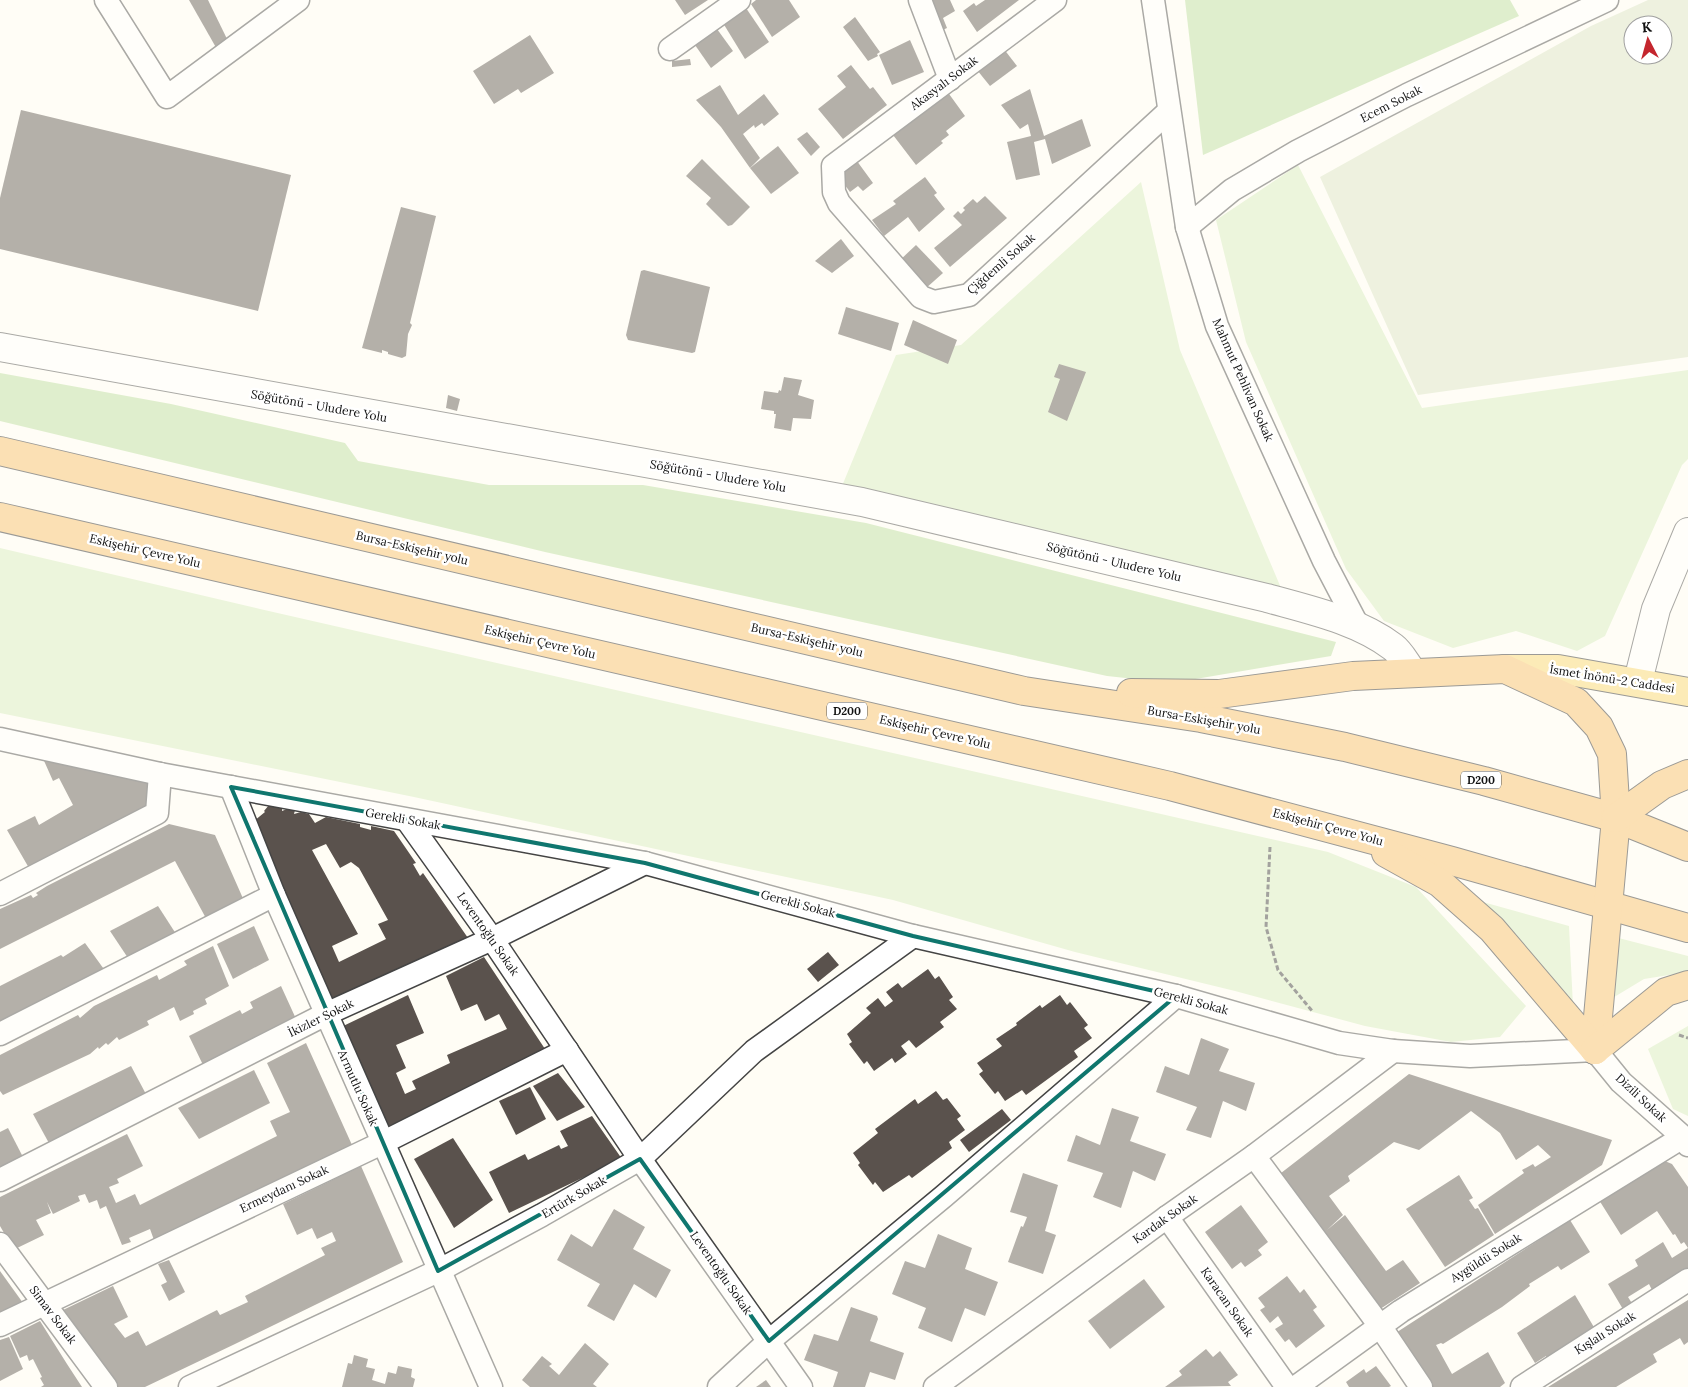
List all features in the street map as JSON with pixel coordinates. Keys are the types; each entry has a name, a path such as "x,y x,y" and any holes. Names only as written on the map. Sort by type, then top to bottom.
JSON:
{"highway":[{"name":"Bursa-Eskişehir yolu","path":"0,451 1024,691 1201,718 1344,747 1484,781 1616,818"},
{"name":"Eskişehir Çevre Yolu","path":"0,517 1150,781 1357,835 1688,928"},
{"path":"1024,691 1219,694 1353,676 1412,671 1505,668 1576,702 1598,727 1612,754 1616,818 1595,1050"},
{"path":"1616,818 1662,785 1688,774"},
{"name":"D200","path":"1616,818 1688,847"},
{"path":"1357,835 1440,883 1492,929 1595,1050"},
{"path":"1595,1050 1666,992 1688,985"}],"main road":[{"name":"İsmet İnönü-2 Caddesi","path":"1505,668 1558,669 1638,681 1688,692"}],"street":[{"path":"106,0 167,97 298,0"},
{"path":"670,49 739,0"},
{"path":"920,0 950,78"},
{"name":"Akasyalı Sokak","path":"833,166 1055,0"},
{"name":"Mahmut Pehlivan Sokak","path":"1152,0 1187,227 1217,326 1324,561 1358,626"},
{"name":"Ecem Sokak","path":"1187,227 1232,190 1298,151 1407,96 1607,0"},
{"name":"Çiğdemli Sokak","path":"833,166 834,192 839,203 921,298 934,302 969,295 1168,111"},
{"name":"Söğütönü - Uludere Yolu","path":"0,347 862,502 1267,598 1358,626 1394,648 1412,671"},
{"path":"1638,681 1656,609 1688,532"},
{"name":"Gerekli Sokak","path":"0,739 160,774 645,863 914,936 1176,996 1339,1043 1394,1050 1470,1056 1595,1050"},
{"path":"0,894 157,813 160,774"},
{"name":"Armutlu Sokak","path":"231,787 274,895 438,1271 491,1387"},
{"name":"Leventoğlu Sokak","path":"407,820 492,939 640,1159 802,1387"},
{"name":"İkizler Sokak","path":"0,1180 326,1014 492,939 645,863"},
{"path":"0,1034 274,895"},
{"name":"Ertürk Sokak","path":"190,1387 438,1271 542,1216 640,1159 754,1051 914,936"},
{"path":"719,1387 769,1341 944,1196 1176,996"},
{"name":"Ermeydanı Sokak","path":"0,1325 382,1142 567,1050"},
{"name":"Kardak Sokak","path":"935,1387 1166,1217 1254,1156 1394,1050"},
{"name":"Dizili Sokak","path":"1595,1050 1621,1082 1686,1140"},
{"name":"Aygüldü Sokak","path":"1296,1387 1400,1310 1686,1140"},
{"path":"1254,1156 1380,1326 1421,1387"},
{"name":"Karacan Sokak","path":"1166,1217 1286,1387"},
{"name":"Simav Sokak","path":"0,1244 106,1387"},
{"name":"Kışlalı Sokak","path":"1522,1387 1688,1280"}],"path":[{"path":"1270,847 1266,927 1278,970 1315,1014"},
{"path":"1679,1035 1688,1038"}],"highlighted area":[{"path":"231,787 645,863 913,936 1176,996 769,1341 640,1159 438,1271"}],"green space":[{"path":"1185,0 1510,0 1519,16 1203,155"},
{"path":"1648,0 1688,0 1688,357 1418,395 1320,177 1591,26"},
{"path":"1298,165 1422,408 1688,370 1688,459 1682,465 1605,636 1577,651 1516,631 1453,648 1384,621 1346,569 1246,342 1216,220"},
{"path":"1141,182 1180,350 1281,588 842,486 896,355 961,345"},
{"path":"0,373 171,404 345,443 358,461 489,485 643,485 866,523 1336,642 1331,656 1172,683 1107,676 545,552 0,421"},
{"path":"0,548 1328,852 1416,887 1526,1006 1500,1037 1451,1042 1365,1026 1235,991 1075,952 893,900 414,797 0,713"},
{"path":"1472,899 1569,926 1573,1006"},
{"path":"1607,935 1688,956 1688,972 1644,979 1606,1002"},
{"path":"1688,1026 1688,1116 1673,1109 1648,1049"}],"building":[{"path":"189,0 208,0 229,43 218,51"},
{"path":"675,0 708,0 685,15"},
{"path":"756,0 789,0 800,17 772,37 751,4"},
{"path":"922,0 950,0 955,11 943,18 947,28 936,33"},
{"path":"985,0 1019,0 977,32 963,11 974,3 976,6"},
{"path":"746,8 769,42 745,59 723,23"},
{"path":"855,17 880,52 877,54 878,56 868,61 843,27"},
{"path":"717,29 733,51 711,68 695,45"},
{"path":"530,35 554,73 521,93 518,89 494,104 473,71"},
{"path":"910,40 924,72 892,85 879,55"},
{"path":"1000,44 1017,66 990,86 973,65"},
{"path":"690,59 691,65 672,67 672,61"},
{"path":"851,65 870,89 873,87 887,105 843,139 818,109 846,87 837,76"},
{"path":"720,85 738,115 764,94 779,114 764,126 762,123 755,128 754,125 743,134 760,158 750,168 721,127 696,100"},
{"path":"944,87 965,116 946,131 949,135 941,141 943,143 916,165 890,131"},
{"path":"1030,89 1044,136 1082,119 1091,146 1052,164 1045,139 1034,142 1040,175 1016,180 1007,142 1031,136 1028,124 1020,129 1001,105"},
{"path":"21,110 291,175 258,311 0,249 0,198"},
{"path":"807,132 820,147 811,156 797,139"},
{"path":"778,146 799,173 771,194 750,168"},
{"path":"854,157 873,183 863,191 858,186 850,192 836,173"},
{"path":"702,159 750,207 732,225 728,226 706,204 711,198 686,176"},
{"path":"925,177 937,193 934,195 945,209 919,232 908,217 884,236 872,220 896,204 893,201"},
{"path":"985,196 1007,218 950,267 934,248 962,225 953,216 958,211 961,214 965,210 963,208 973,199 977,203"},
{"path":"401,207 436,216 410,323 412,325 408,334 406,356 402,358 382,350 382,353 362,348"},
{"path":"841,239 854,256 832,273 815,261"},
{"path":"916,245 943,273 925,289 898,262"},
{"path":"644,270 710,287 695,352 692,353 628,340 626,335 641,271"},
{"path":"846,307 899,323 891,351 838,334"},
{"path":"913,320 957,340 948,364 904,345"},
{"path":"1059,364 1086,372 1067,421 1048,412 1060,379 1054,377"},
{"path":"784,377 802,380 798,395 814,400 811,419 793,418 791,431 774,428 776,414 774,414 774,411 761,409 764,391 778,393 779,390 781,391"},
{"path":"448,395 460,399 457,411 446,408"},
{"path":"41,754 154,780 148,808 29,868 7,830 35,816 39,825 73,805 59,778 53,781"},
{"path":"269,805 282,808 282,811 287,809 295,810 294,814 301,812 309,814 315,823 326,817 360,824 360,827 371,830 371,826 394,831 416,863 413,864 420,876 423,873 468,938 328,1006 249,825","holes":["326,844 340,868 351,862 359,868 388,920 378,924 386,939 339,962 332,946 358,934 312,850"]},
{"path":"169,824 215,835 245,903 208,922 175,861 0,949 0,909 31,895 33,898 38,895 36,893 47,886"},
{"path":"158,906 178,937 130,961 110,931"},
{"path":"254,926 269,960 233,979 217,944"},
{"path":"85,943 106,972 0,1027 0,986 61,955 63,957"},
{"path":"213,946 229,986 205,999 207,1004 193,1011 194,1014 180,1021 174,1007 147,1021 149,1025 119,1040 117,1037 108,1045 106,1043 99,1049 98,1047 90,1054 3,1095 0,1091 0,1055 78,1015 80,1018 94,1006 157,975 159,980 187,965 184,961"},
{"path":"828,952 839,965 818,982 807,969"},
{"path":"484,957 547,1052 383,1129 339,1028 408,995 424,1033 396,1045 406,1068 396,1073 405,1094 416,1089 412,1081 450,1063 447,1055 507,1029 499,1014 485,1021 477,1004 461,1011 446,976"},
{"path":"928,969 935,979 939,976 953,997 949,1000 957,1009 940,1022 944,1027 916,1048 909,1040 901,1046 907,1054 895,1063 892,1058 874,1071 867,1061 864,1064 849,1044 852,1042 847,1034 871,1013 866,1008 878,998 885,1007 893,1001 886,992 898,983 902,988"},
{"path":"281,986 297,1021 204,1067 189,1036 240,1010 242,1014 253,1008 250,1002"},
{"path":"1060,995 1067,1005 1070,1002 1088,1025 1084,1028 1092,1038 1074,1051 1078,1057 1026,1095 1022,1090 1005,1101 998,1091 995,1094 979,1074 983,1071 977,1063 1002,1046 996,1039 1017,1025 1016,1023 1040,1005 1042,1008"},
{"path":"1201,1038 1229,1049 1219,1071 1255,1083 1246,1111 1223,1101 1211,1138 1186,1130 1197,1107 1156,1092 1165,1066 1189,1075"},
{"path":"306,1043 352,1145 154,1240 150,1229 129,1238 131,1242 122,1245 106,1206 100,1209 97,1200 89,1203 85,1194 78,1196 80,1201 53,1214 47,1202 51,1213 36,1220 44,1235 15,1249 7,1238 0,1226 0,1197 127,1134 143,1166 117,1179 119,1183 109,1187 116,1203 135,1194 140,1205 277,1136 270,1121 290,1112 267,1063"},
{"path":"131,1066 147,1096 50,1145 33,1114"},
{"path":"254,1070 270,1103 199,1139 178,1108"},
{"path":"558,1073 585,1107 557,1121 533,1086"},
{"path":"1409,1074 1612,1140 1602,1165 1495,1234 1478,1205 1524,1173 1522,1170 1533,1164 1535,1167 1551,1157 1538,1145 1516,1160 1500,1133 1471,1111 1419,1150 1394,1142 1348,1176 1350,1181 1329,1196 1343,1215 1327,1230 1345,1215 1386,1271 1403,1260 1420,1283 1374,1313 1272,1180"},
{"path":"530,1087 546,1119 516,1135 499,1101"},
{"path":"936,1091 943,1100 947,1098 961,1116 957,1119 965,1130 949,1142 952,1148 912,1178 909,1175 883,1192 875,1182 873,1185 858,1165 860,1163 853,1153 878,1133 875,1129 915,1099 918,1104"},
{"path":"1112,1108 1139,1117 1130,1141 1166,1154 1155,1181 1133,1171 1121,1208 1093,1197 1103,1173 1067,1161 1076,1135 1100,1145"},
{"path":"1002,1109 1011,1120 969,1152 960,1140"},
{"path":"592,1116 622,1159 509,1213 489,1172 525,1154 528,1160 559,1145 561,1149 568,1146 560,1131"},
{"path":"8,1128 24,1159 0,1171 0,1132"},
{"path":"453,1138 493,1200 454,1228 414,1159"},
{"path":"1660,1159 1672,1164 1688,1187 1688,1248 1684,1242 1681,1244 1675,1234 1673,1235 1657,1211 1621,1235 1599,1200"},
{"path":"361,1166 403,1262 235,1344 145,1387 118,1387 63,1310 113,1286 128,1317 114,1324 125,1338 138,1331 146,1346 217,1310 220,1315 248,1302 245,1296 325,1255 321,1248 336,1241 332,1232 317,1239 312,1228 297,1235 283,1204"},
{"path":"1023,1173 1058,1185 1045,1231 1056,1235 1043,1274 1008,1262 1021,1226 1023,1227 1027,1217 1010,1212"},
{"path":"1459,1175 1473,1198 1469,1200 1475,1209 1478,1208 1494,1235 1445,1267 1406,1209"},
{"path":"1241,1205 1268,1242 1258,1250 1262,1255 1245,1267 1241,1262 1232,1269 1205,1232"},
{"path":"614,1209 645,1227 633,1249 671,1270 656,1298 634,1284 614,1321 587,1306 600,1284 557,1260 571,1234 592,1247"},
{"path":"1570,1220 1590,1252 1561,1270 1558,1266 1529,1284 1530,1286 1502,1307 1443,1344 1436,1345 1452,1374 1488,1352 1505,1383 1500,1387 1428,1387 1391,1336"},
{"path":"938,1234 972,1248 965,1269 998,1282 985,1316 965,1308 952,1342 918,1328 926,1308 892,1294 905,1261 925,1268"},
{"path":"1663,1242 1672,1258 1688,1248 1688,1273 1654,1294 1649,1284 1628,1297 1633,1305 1624,1311 1608,1284 1638,1266 1635,1260"},
{"path":"169,1260 185,1292 169,1301 161,1285 167,1282 158,1264"},
{"path":"0,1271 23,1303 0,1314"},
{"path":"1287,1276 1300,1293 1304,1289 1317,1307 1313,1310 1325,1326 1296,1348 1289,1339 1285,1342 1275,1329 1283,1324 1278,1316 1270,1323 1260,1310 1265,1307 1258,1298"},
{"path":"1144,1279 1165,1307 1110,1349 1088,1321"},
{"path":"1575,1295 1595,1329 1547,1359 1546,1356 1535,1363 1517,1333"},
{"path":"1688,1300 1688,1342 1684,1345 1680,1338 1653,1354 1657,1362 1616,1387 1548,1387"},
{"path":"851,1307 877,1316 878,1319 870,1341 904,1353 895,1380 870,1372 865,1387 833,1387 838,1372 804,1360 814,1334 838,1341"},
{"path":"40,1321 82,1387 41,1387 44,1385 40,1378 42,1377 33,1359 29,1361 27,1355 20,1358 10,1336"},
{"path":"9,1337 23,1369 0,1381 0,1340"},
{"path":"585,1343 609,1364 593,1384 597,1387 530,1387 522,1380 542,1356 552,1364 549,1366 559,1375"},
{"path":"1206,1349 1213,1357 1220,1351 1238,1375 1228,1382 1231,1386 1165,1387 1182,1375 1179,1371"},
{"path":"354,1355 368,1359 366,1367 375,1369 372,1380 385,1384 388,1372 396,1374 398,1366 412,1369 411,1377 415,1379 413,1387 342,1387 348,1363 352,1364"},
{"path":"1376,1366 1391,1386 1349,1387 1346,1382 1364,1369 1366,1373"},
{"path":"766,1380 771,1387 756,1387"}]}
